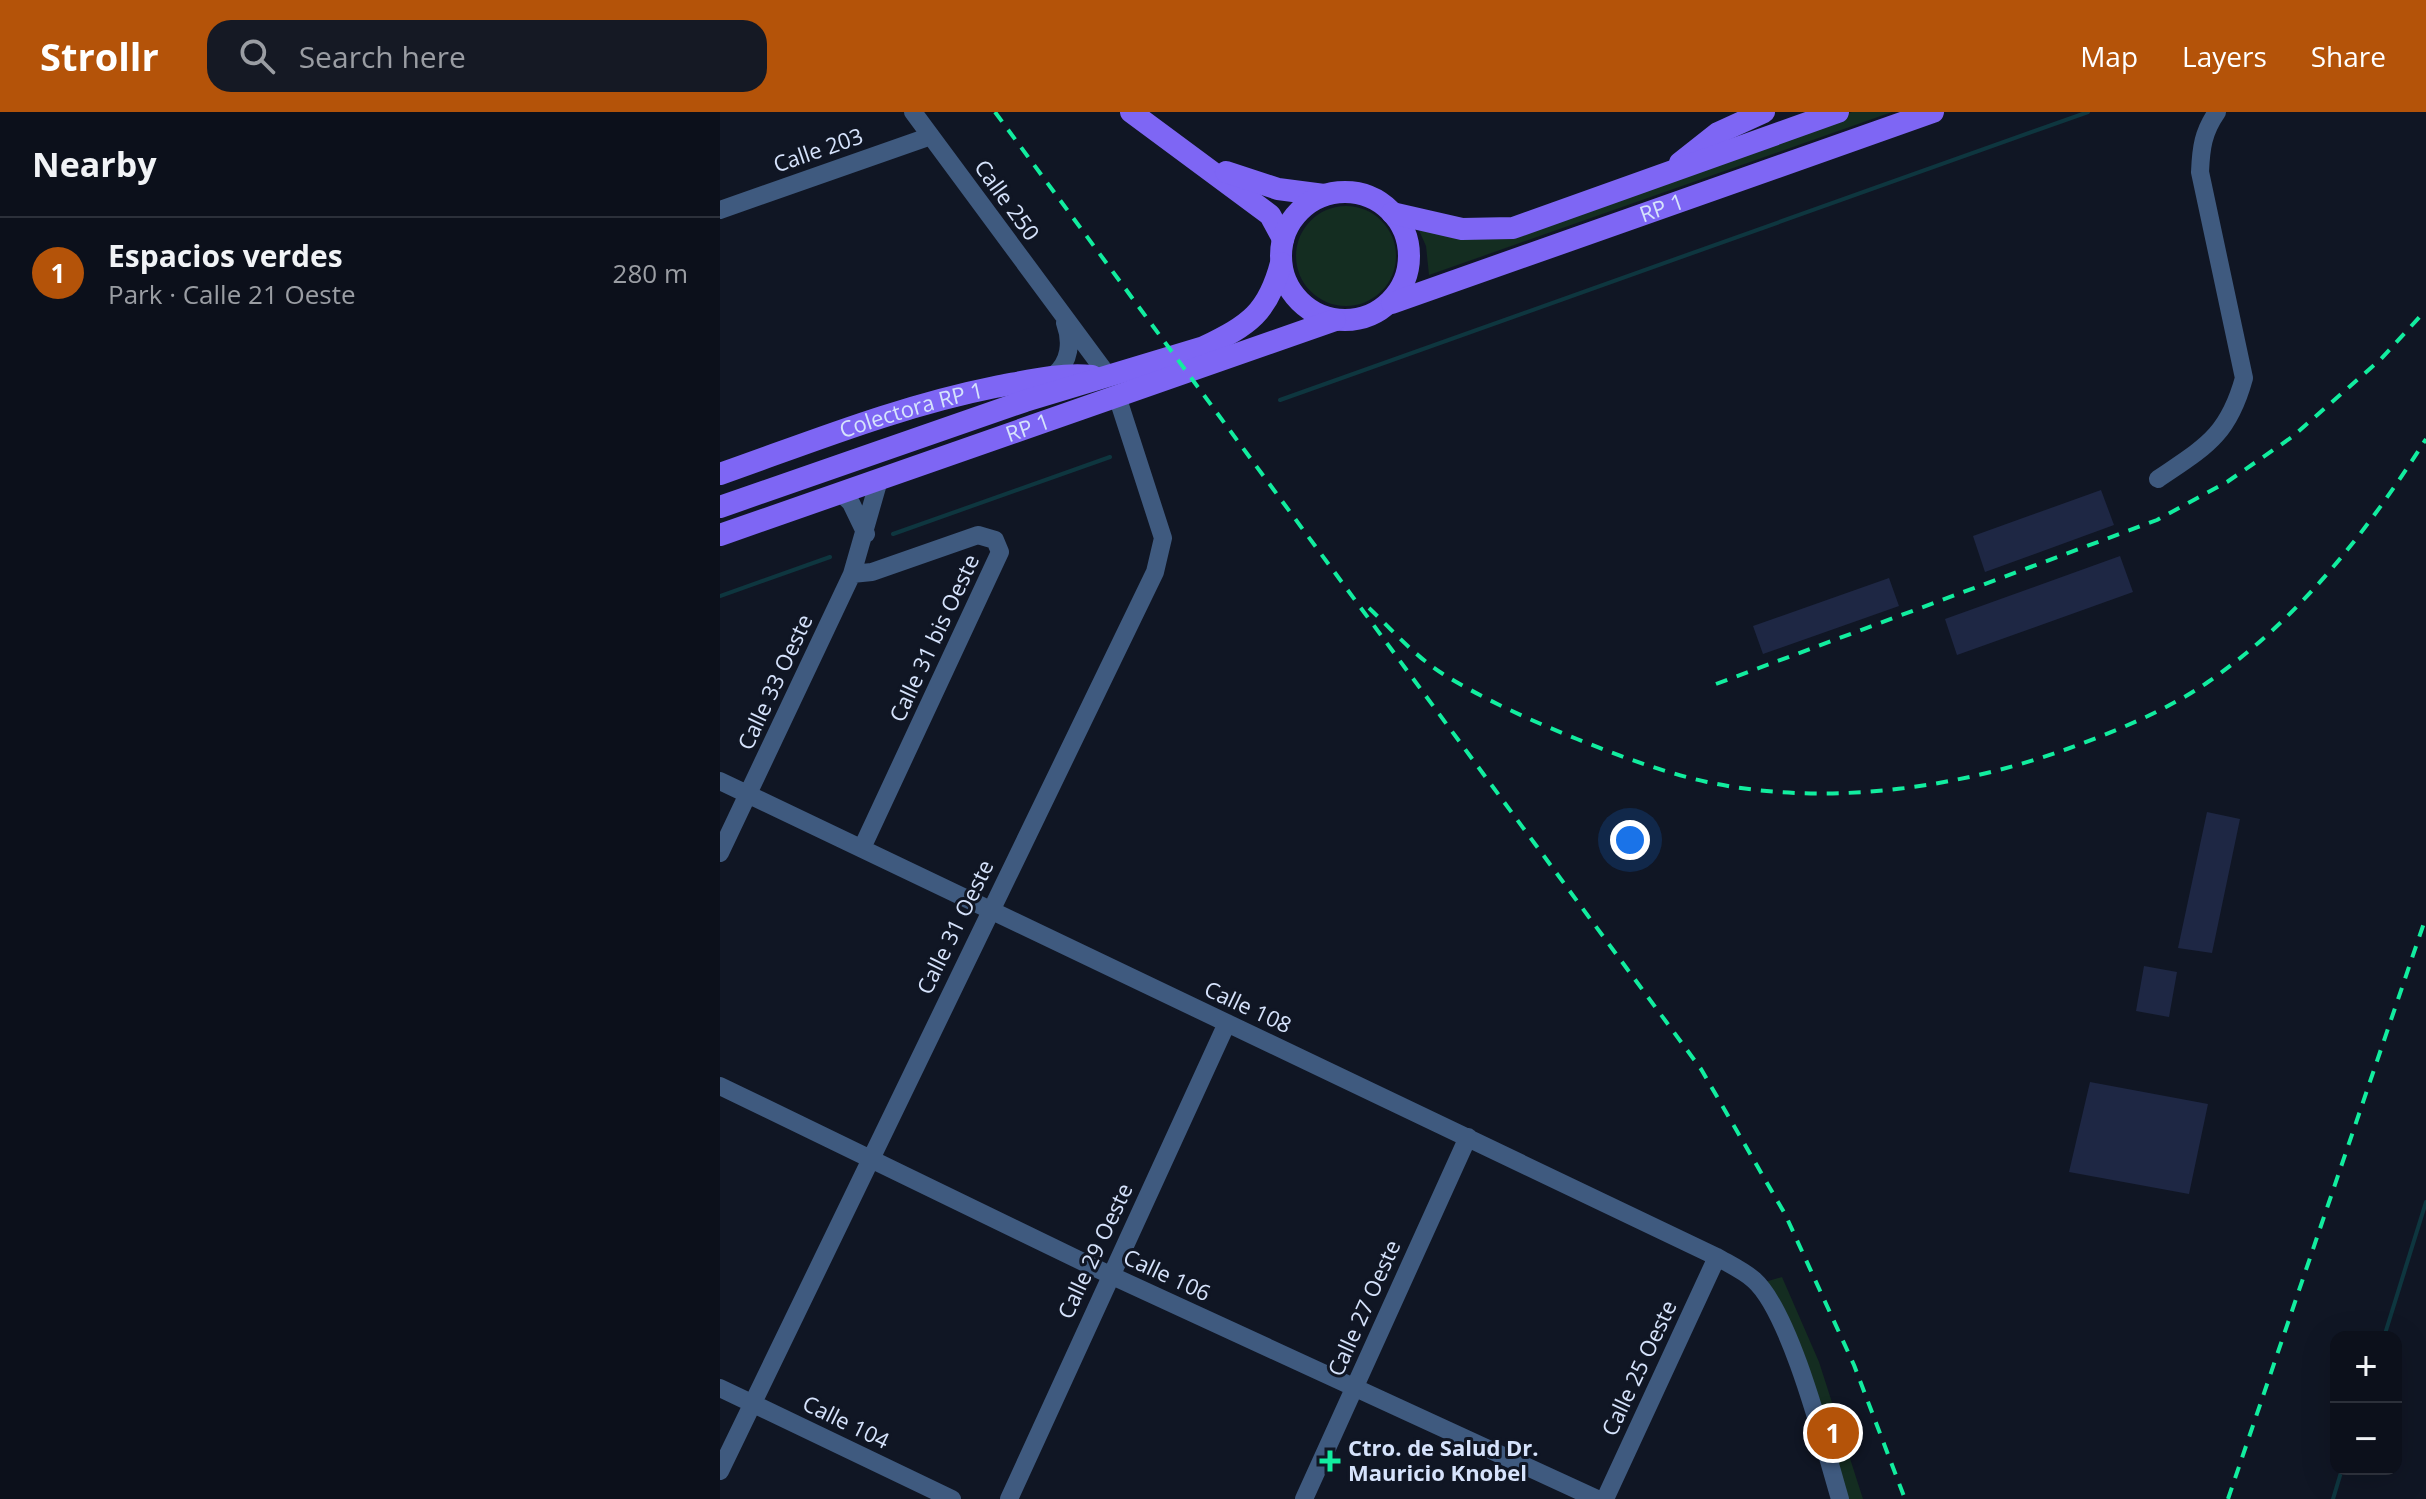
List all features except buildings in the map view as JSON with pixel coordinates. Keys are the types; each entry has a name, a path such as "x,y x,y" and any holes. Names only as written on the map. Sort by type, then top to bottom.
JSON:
{"main road":[{"path":"1131,112 1270,215 1283,239"},
{"path":"1666,174 1718,133 1764,112"},
{"name":"RP 1","path":"1392,213 1432,224 1497,231 1838,112"},
{"name":"RP 1","path":"1392,303 1933,112"},
{"path":"1199,160 1278,189 1326,196 1346,192 1367,196 1384,204 1408,241 1409,262 1404,282 1392,303 1356,320 1335,320 1315,313 1299,301 1287,284 1281,263 1283,239 1298,213 1326,196"},
{"name":"RP 1","path":"720,535 879,480 1204,347 1249,322 1266,307 1281,263"},
{"name":"RP 1","path":"720,507 1025,401 1113,386 1335,320"},
{"name":"Colectora RP 1","path":"720,474 893,413 1054,375 1113,386"}],"street":[{"name":"Calle 250","path":"913,112 1113,386"},
{"path":"2158,479 2210,444 2235,409 2244,378 2200,172 2206,128 2217,112"},
{"name":"Calle 203","path":"720,210 931,136"},
{"name":"Calle 250","path":"1054,375 1062,369 1069,349 1070,336 1062,317"},
{"name":"Calle 31 Oeste","path":"720,1471 1161,555 1163,538 1159,519 1113,386"},
{"name":"Calle 33 Oeste","path":"720,853 852,574 866,534 879,480"},
{"path":"841,493 851,503 866,534"},
{"name":"Calle 31 bis Oeste","path":"852,574 872,572 978,535 995,540 1000,552 862,848"},
{"name":"Calle 108","path":"720,781 1468,1137 1717,1257 1754,1279 1767,1296 1799,1367 1840,1499"},
{"name":"Calle 29 Oeste","path":"1009,1499 1227,1023"},
{"name":"Calle 106","path":"720,1086 1110,1275 1597,1499"},
{"name":"Calle 27 Oeste","path":"1304,1499 1468,1137"},
{"name":"Calle 25 Oeste","path":"1605,1499 1717,1257"},
{"name":"Calle 104","path":"720,1388 952,1499"}],"green space":[{"path":"1852,112 1892,112 1429,275 1426,246 1418,228 1507,233"},
{"path":"1346,206 1365,210 1381,221 1392,237 1396,256 1392,275 1381,291 1365,302 1346,306 1327,302 1311,291 1300,275 1296,256 1300,237 1311,221 1327,210"},
{"path":"1782,1277 1819,1362 1863,1499 1845,1499 1765,1282"}],"waterway":[{"path":"1280,400 2088,112"},
{"path":"893,534 1110,457"},
{"path":"720,596 830,557"},
{"path":"2386,1331 2426,1202"},
{"path":"2333,1499 2340,1475"}],"railway":[{"path":"995,112 1701,1069 1785,1214 1854,1365 1905,1499"},
{"path":"1716,684 2157,520 2227,482 2292,437 2380,360 2426,310"},
{"path":"1369,608 1423,660 1459,684 1543,725 1657,768 1707,782 1797,793 1843,793 1935,784 2024,763 2085,742 2157,711 2208,682 2272,631 2329,572 2380,507 2426,439"},
{"path":"2228,1499 2426,917"}],"place":[{"name":"Espacios verdes","path":"1833,1433"},
{"name":"Ctro. de Salud Dr. Mauricio Knobel","path":"1330,1461"}]}
